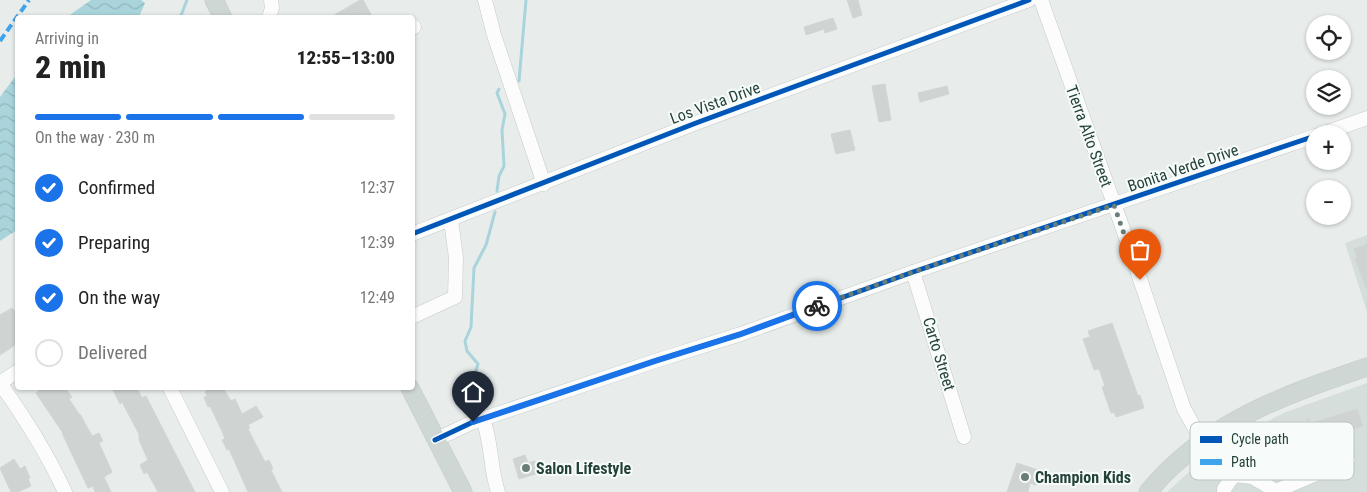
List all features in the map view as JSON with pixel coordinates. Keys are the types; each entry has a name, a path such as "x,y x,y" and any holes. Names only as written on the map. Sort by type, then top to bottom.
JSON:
{"main road":[{"path":"214,0 222,15"},
{"path":"1232,422 1248,412 1311,386 1367,367"},
{"path":"411,390 463,492"},
{"path":"1148,492 1163,474 1190,450"}],"street":[{"path":"270,15 272,8 271,0"},
{"path":"484,0 544,184"},
{"name":"Los Vista Drive","path":"415,233 696,123 1029,0"},
{"name":"Tierra Alto Street","path":"1041,0 1114,205 1170,372 1184,409 1192,422"},
{"path":"1347,125 1367,118"},
{"name":"Bonita Verde Drive","path":"435,440 483,419 741,334 913,272 1306,139"},
{"path":"415,316 455,297 456,258 451,220"},
{"name":"Carto Street","path":"913,272 964,437"},
{"path":"15,373 0,383 50,460 63,491"},
{"path":"171,390 222,492"},
{"path":"483,419 488,434 494,480 498,492"},
{"path":"1224,492 1224,488 1230,480"},
{"path":"1257,480 1273,492 1301,480"}],"shaded area":[{"path":"1367,235 1367,312 1345,243"},
{"path":"1367,383 1367,492 1167,492 1190,471 1190,480 1354,480 1354,422 1266,422 1286,412"}],"water":[{"path":"91,0 141,0 145,3 140,15 70,15"},
{"path":"15,77 15,231 0,241 0,97"}],"building":[{"path":"363,0 371,15 334,15"},
{"path":"847,0 858,0 862,15 853,18"},
{"path":"833,18 837,29 825,33 824,29 806,35 804,27"},
{"path":"885,84 891,120 879,122 872,86"},
{"path":"947,86 949,94 920,102 918,93"},
{"path":"850,130 855,150 836,154 831,134"},
{"path":"1367,244 1366,288 1355,259 1357,258 1354,249"},
{"path":"12,308 15,310 15,345 0,355 0,315"},
{"path":"1112,323 1144,408 1116,417 1114,412 1111,413 1102,387 1105,386 1099,369 1094,370 1083,339 1090,337 1088,331"},
{"path":"67,390 72,397 69,399 92,436 99,433 103,441 99,443 112,472 104,477 111,492 95,492 93,486 88,488 63,433 36,393 39,391"},
{"path":"113,390 138,390 142,398 146,396 195,492 158,492 147,472 144,474 140,465 148,460 139,440 139,434 122,402 120,404"},
{"path":"207,390 224,390 231,401 235,399 242,414 256,406 263,417 248,425 250,428 248,429 265,462 269,460 273,469 271,470 282,492 248,492 229,449 227,450 222,440 225,439 210,406 208,407 204,397 207,396 205,392"},
{"path":"1357,409 1363,426 1354,429 1354,422 1316,422"},
{"name":"Salon Lifestyle","path":"525,455 528,463 535,461 539,473 519,479 513,459"},
{"path":"14,459 20,469 25,466 31,486 18,492 11,492 0,468"},
{"name":"Champion Kids","path":"1017,463 1041,471 1036,485 1030,483 1028,492 1007,492"}],"waterway":[{"path":"181,15 187,0"},
{"path":"519,81 526,0"},
{"path":"497,191 499,176 504,166 502,130 505,114 497,93 499,89"},
{"path":"474,377 478,364 467,351 465,341 471,327 474,268 486,245 495,212"}],"marked path":[{"path":"18,15 29,0"},
{"path":"0,41 15,20"}],"cycle path":[{"path":"415,233 696,123 1029,0"},
{"path":"435,440 473,422 741,334 913,272 1306,139"}],"way so far":[{"path":"817,306 1114,205 1140,280"}],"place":[{"name":"Salon Lifestyle","path":"526,468"},
{"name":"Champion Kids","path":"1025,477"}],"route":[{"path":"473,422 741,334 817,306"}]}
